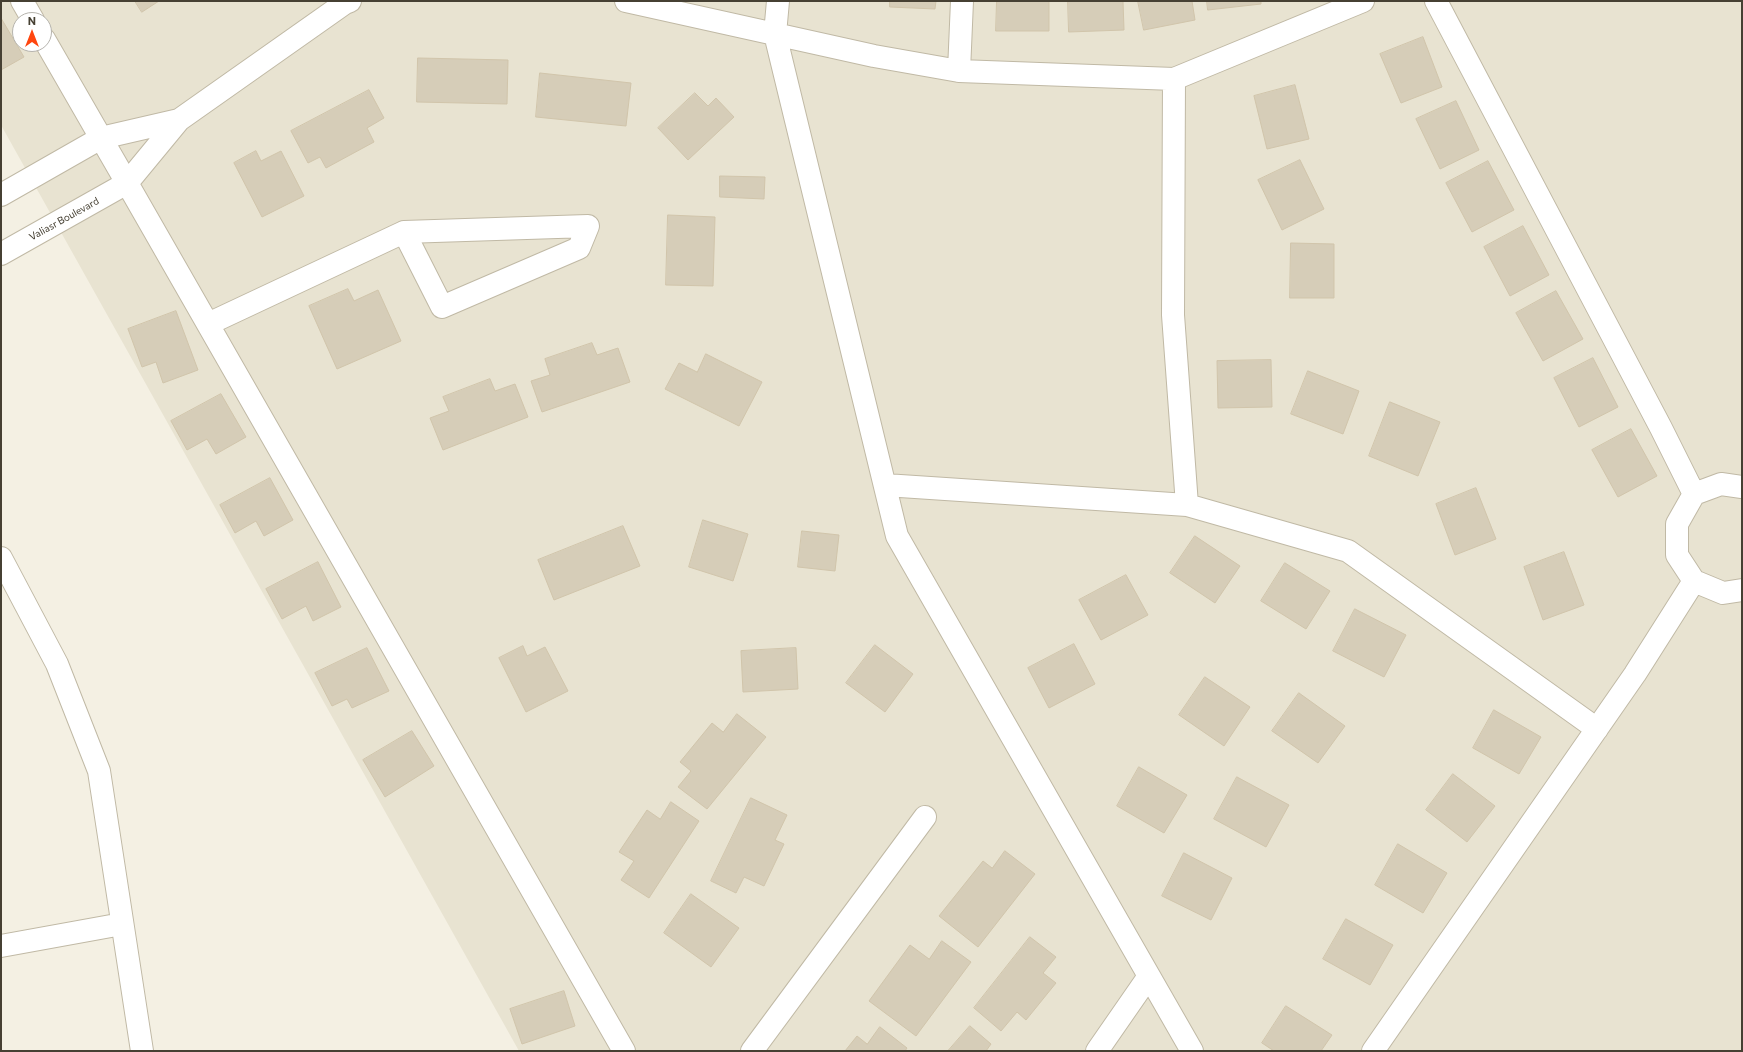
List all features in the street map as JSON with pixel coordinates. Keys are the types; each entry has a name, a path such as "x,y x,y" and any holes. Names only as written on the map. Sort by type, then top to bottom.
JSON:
{"street":[{"path":"22,1 28,12"},
{"path":"127,183 179,120 345,3 350,1"},
{"path":"626,1 874,56 959,71 1174,78 1363,1"},
{"path":"778,1 775,34 897,536 1192,1051"},
{"path":"959,71 962,1"},
{"path":"1436,1 1661,428 1694,494"},
{"path":"51,52 624,1051"},
{"path":"1174,78 1173,315 1187,505"},
{"path":"1,195 101,138 179,120"},
{"name":"Valiasr Boulevard","path":"1,254 127,183"},
{"path":"208,324 404,232 588,226 579,248 442,307 404,232"},
{"path":"1742,487 1721,484 1694,494 1676,524 1677,555 1694,581 1723,593 1742,590"},
{"path":"885,485 1187,505 1348,551 1597,729"},
{"path":"1,558 57,664 99,772 142,1051"},
{"path":"1373,1051 1635,674 1694,581"},
{"path":"752,1051 925,817"},
{"path":"1,946 122,924"},
{"path":"1097,1051 1149,976"}],"shaded area":[{"path":"1,1 1742,1 1742,1051 519,1051 1,125"}],"building":[{"path":"135,1 159,1 142,12"},
{"path":"890,1 936,1 935,9 890,7"},
{"path":"997,1 1049,1 1049,31 996,31"},
{"path":"1068,1 1123,1 1124,30 1069,32"},
{"path":"1138,1 1192,1 1195,20 1144,30"},
{"path":"1207,1 1261,1 1261,4 1208,10"},
{"path":"1,18 12,37 12,52 21,52 24,57 1,70"},
{"path":"1423,37 1442,87 1401,103 1380,54"},
{"path":"418,58 508,60 507,104 417,102"},
{"path":"540,73 631,83 626,126 536,117"},
{"path":"1295,85 1309,139 1267,149 1254,96"},
{"path":"369,90 384,118 367,128 374,142 326,168 320,157 308,163 291,131"},
{"path":"695,93 708,106 716,98 734,117 688,160 658,128"},
{"path":"1456,101 1479,150 1440,169 1416,119"},
{"path":"256,151 261,161 281,151 304,196 262,217 234,163"},
{"path":"1300,160 1324,209 1282,230 1258,180"},
{"path":"1488,161 1514,210 1472,232 1446,183"},
{"path":"720,176 765,177 764,199 720,197"},
{"path":"668,215 715,217 713,286 666,285"},
{"path":"1523,226 1549,275 1510,296 1484,247"},
{"path":"1291,243 1334,244 1334,298 1290,298"},
{"path":"348,289 354,301 378,290 401,341 337,369 309,306"},
{"path":"1556,291 1583,339 1543,361 1516,313"},
{"path":"176,311 198,370 163,383 156,362 142,367 128,329"},
{"path":"592,343 597,355 618,348 630,382 542,412 531,381 550,375 545,359"},
{"path":"706,354 762,382 739,426 665,389 679,363 697,372"},
{"path":"1593,358 1618,407 1579,427 1554,378"},
{"path":"1271,360 1272,407 1218,408 1217,361"},
{"path":"1308,371 1359,391 1343,434 1291,414"},
{"path":"490,379 495,391 515,384 528,417 443,450 430,418 449,411 443,397"},
{"path":"221,394 246,437 216,454 207,439 187,450 171,421"},
{"path":"1390,402 1440,422 1418,476 1369,456"},
{"path":"1631,429 1657,476 1618,497 1592,450"},
{"path":"270,478 293,520 264,536 256,521 235,533 220,505"},
{"path":"1476,488 1496,539 1455,555 1436,504"},
{"path":"703,520 748,534 733,581 689,567"},
{"path":"623,526 640,566 554,600 538,560"},
{"path":"802,531 839,535 835,571 798,567"},
{"path":"1195,536 1240,566 1215,603 1170,573"},
{"path":"1564,552 1584,605 1543,620 1524,567"},
{"path":"318,562 341,607 313,621 306,606 282,619 266,589"},
{"path":"1285,563 1330,591 1306,629 1261,601"},
{"path":"1126,575 1148,615 1101,640 1079,600"},
{"path":"1355,609 1406,635 1384,677 1333,651"},
{"path":"1074,644 1095,684 1049,708 1028,668"},
{"path":"875,645 913,674 885,712 846,683"},
{"path":"523,646 527,656 545,647 568,691 526,712 499,658"},
{"path":"367,648 389,691 352,708 347,699 332,706 315,673"},
{"path":"796,648 798,689 743,692 741,651"},
{"path":"1205,677 1250,707 1224,746 1179,715"},
{"path":"1299,693 1345,726 1318,763 1272,731"},
{"path":"1494,710 1541,737 1519,774 1473,748"},
{"path":"737,714 766,737 707,809 678,787 691,771 680,762 712,723 723,732"},
{"path":"412,731 434,766 385,797 363,760"},
{"path":"1139,767 1187,795 1164,833 1117,806"},
{"path":"1453,774 1495,806 1467,842 1426,810"},
{"path":"1237,777 1289,805 1266,847 1214,819"},
{"path":"751,798 787,815 775,840 784,844 764,886 744,877 736,893 711,881"},
{"path":"671,802 699,821 649,898 621,880 634,861 619,852 647,810 660,819"},
{"path":"1398,844 1447,873 1423,913 1375,885"},
{"path":"1005,851 1035,874 978,947 939,916 983,861 992,868"},
{"path":"1184,853 1232,878 1211,920 1162,896"},
{"path":"691,894 739,928 711,967 664,933"},
{"path":"1346,919 1393,945 1370,985 1323,959"},
{"path":"1030,937 1056,957 1043,973 1056,983 1026,1020 1017,1012 1001,1031 974,1008"},
{"path":"942,941 971,962 916,1036 869,1001 910,945 929,959"},
{"path":"564,991 575,1026 522,1044 510,1009"},
{"path":"1286,1006 1332,1035 1321,1051 1274,1051 1262,1043"},
{"path":"970,1026 991,1044 986,1051 948,1051"},
{"path":"880,1027 907,1048 905,1051 845,1051 857,1036 867,1044"}]}
